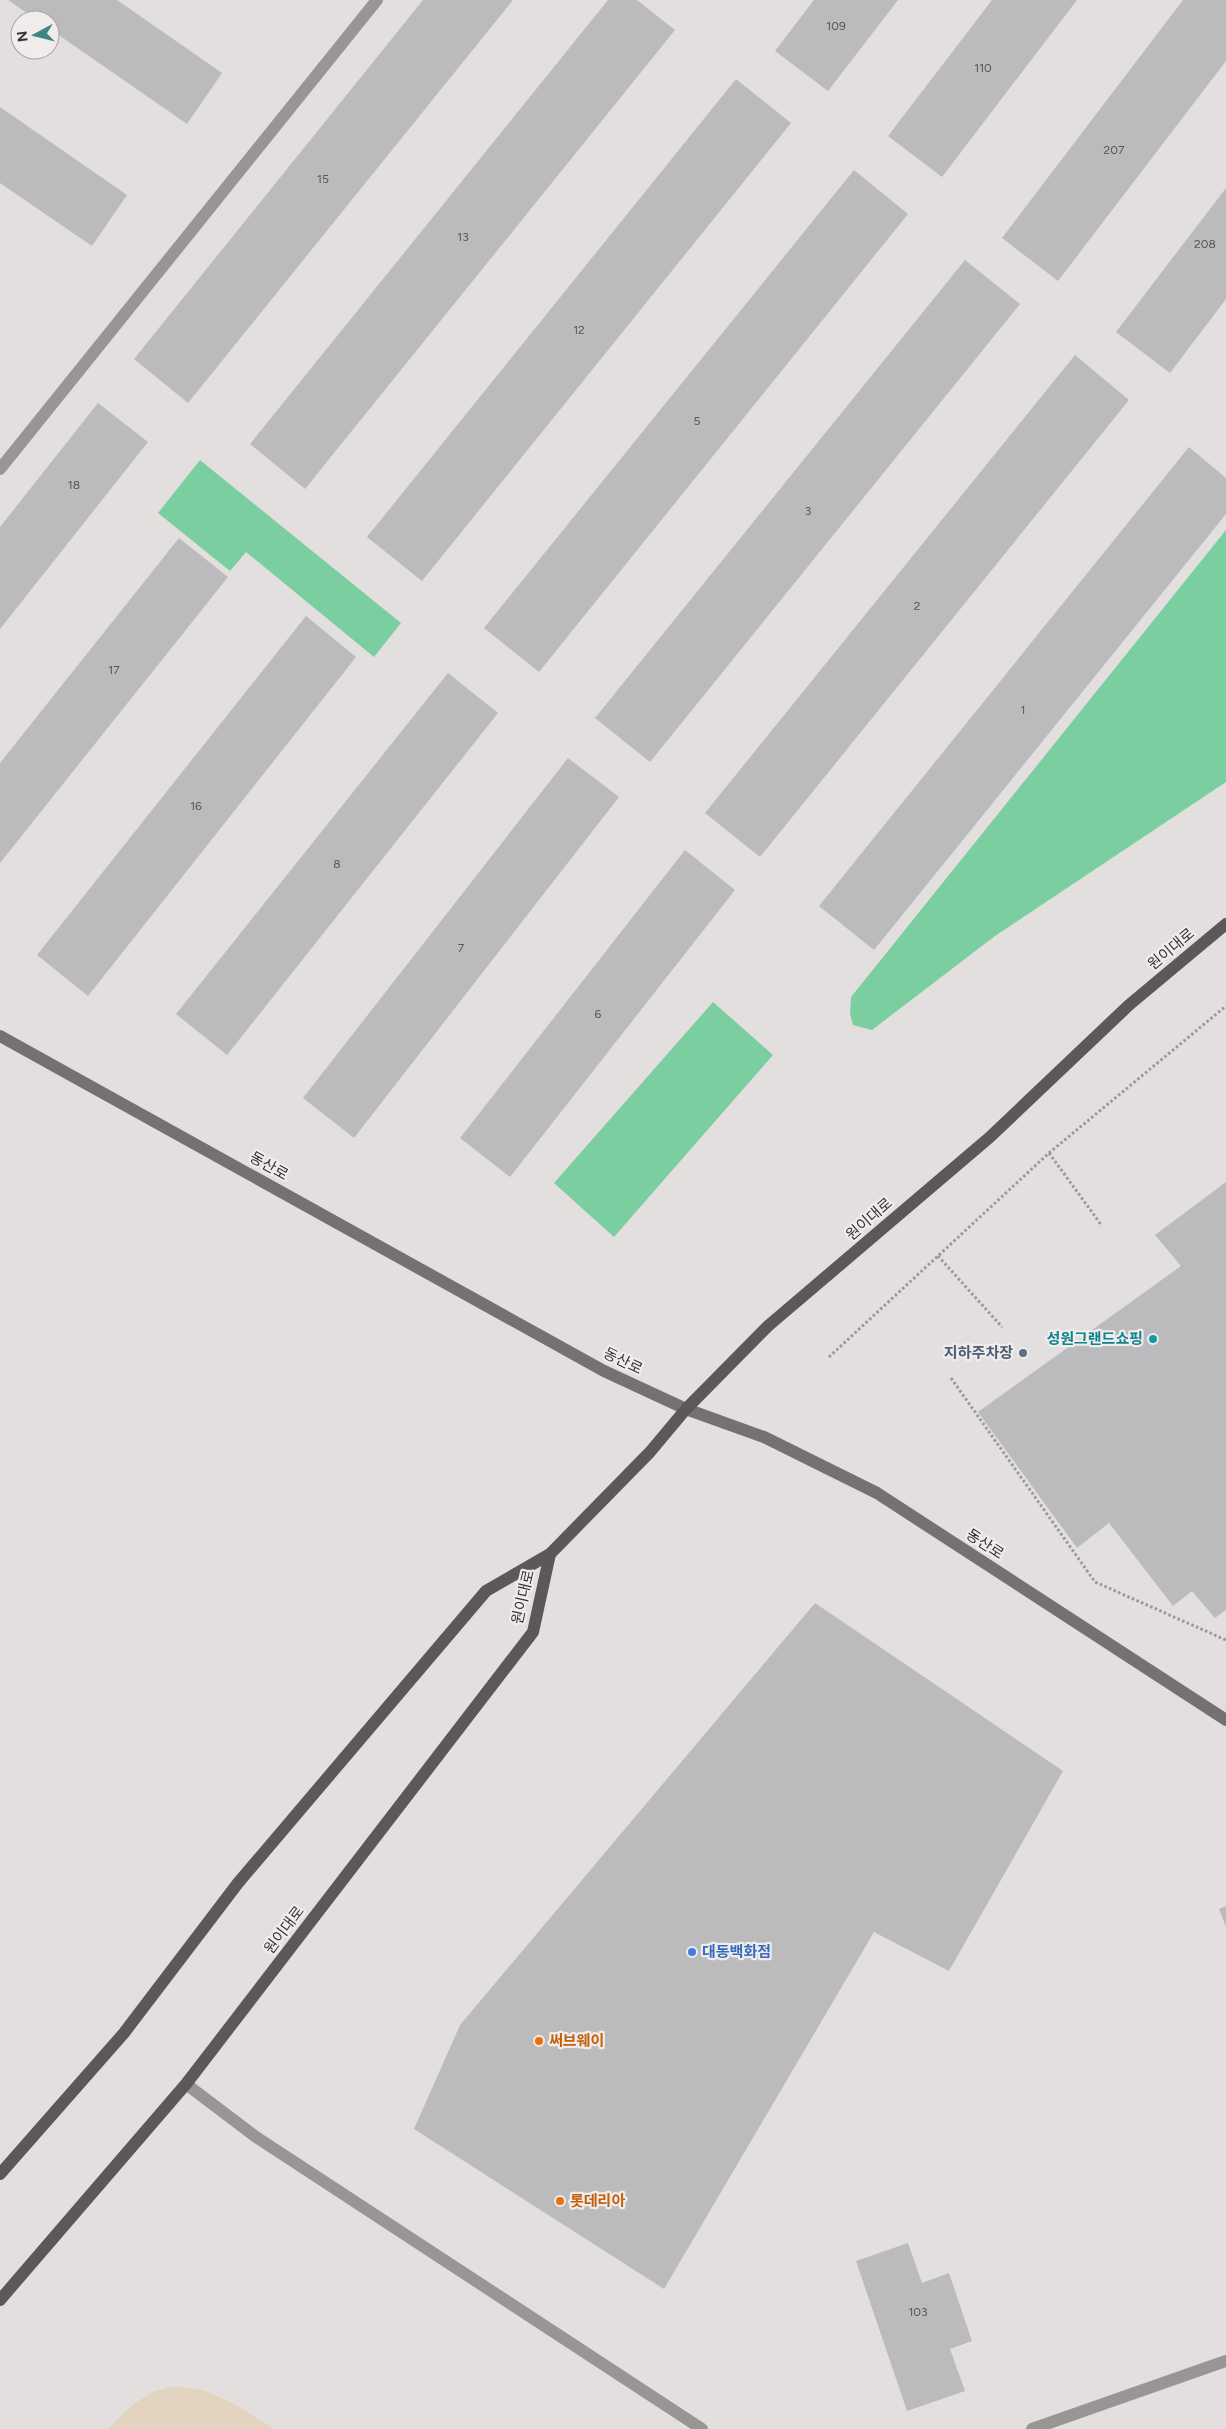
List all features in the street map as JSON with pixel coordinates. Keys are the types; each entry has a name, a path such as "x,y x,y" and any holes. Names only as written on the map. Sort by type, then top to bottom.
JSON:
{"main road":[{"name":"원이대로","path":"0,2174 124,2033 238,1883 486,1591 550,1554 650,1452 686,1409 768,1326 990,1137 1129,1005 1226,924"},
{"name":"동산로","path":"0,1036 604,1371 686,1409 764,1437 877,1493 1226,1720"},
{"name":"원이대로","path":"0,2300 186,2084 533,1632 550,1554"}],"street":[{"path":"0,469 377,0"},
{"path":"186,2084 256,2137 702,2429"},
{"path":"1032,2429 1226,2361"}],"path":[{"path":"829,1357 1049,1153 1226,1006"},
{"path":"1049,1153 1102,1226"},
{"path":"938,1256 1002,1327"},
{"path":"951,1378 1094,1582 1226,1640"}],"shaded area":[{"path":"174,2386 202,2390 229,2401 274,2429 108,2429 131,2406 152,2392"}],"green space":[{"path":"200,460 401,623 374,657 246,552 230,571 158,513"},
{"path":"1226,530 1226,782 995,936 872,1030 853,1025 850,1014 851,997"},
{"path":"713,1002 773,1055 614,1237 554,1183"}],"building":[{"path":"8,0 117,0 222,73 187,124 60,36 60,10 22,10"},
{"path":"423,0 513,0 188,403 134,359"},
{"path":"608,0 637,0 675,30 305,489 250,444"},
{"path":"814,0 898,0 828,91 775,51"},
{"path":"992,0 1077,0 942,177 888,136"},
{"path":"1183,0 1226,0 1226,61 1058,281 1002,238"},
{"path":"736,79 791,123 422,581 367,537"},
{"path":"0,107 127,195 92,246 0,183"},
{"path":"854,170 908,214 539,672 484,628"},
{"path":"1226,188 1226,299 1170,373 1116,332"},
{"path":"965,260 1020,304 650,762 595,718"},
{"path":"1075,355 1129,400 760,857 705,813"},
{"path":"98,403 148,442 0,629 0,527"},
{"path":"1189,447 1226,478 1226,514 874,950 819,906"},
{"path":"179,538 228,577 0,863 0,763"},
{"path":"306,616 356,657 88,996 37,955"},
{"path":"448,673 498,713 227,1055 176,1014"},
{"path":"568,758 619,797 354,1138 303,1098"},
{"path":"685,850 735,890 510,1177 460,1138"},
{"name":"성원그랜드쇼핑","path":"1226,1182 1226,1610 1215,1618 1192,1591 1173,1606 1109,1523 1077,1548 978,1412 1181,1266 1155,1235"},
{"name":"대동백화점","path":"815,1603 1063,1771 949,1971 874,1932 664,2289 414,2129 460,2025"},
{"path":"1226,1906 1226,1927 1219,1909"},
{"path":"908,2243 922,2283 949,2273 972,2341 950,2349 965,2391 907,2411 856,2261"}],"place":[{"name":"성원그랜드쇼핑","path":"1153,1339"},
{"name":"지하주차장","path":"1023,1353"},
{"name":"대동백화점","path":"692,1952"},
{"name":"써브웨이","path":"539,2041"},
{"name":"롯데리아","path":"560,2201"}]}
